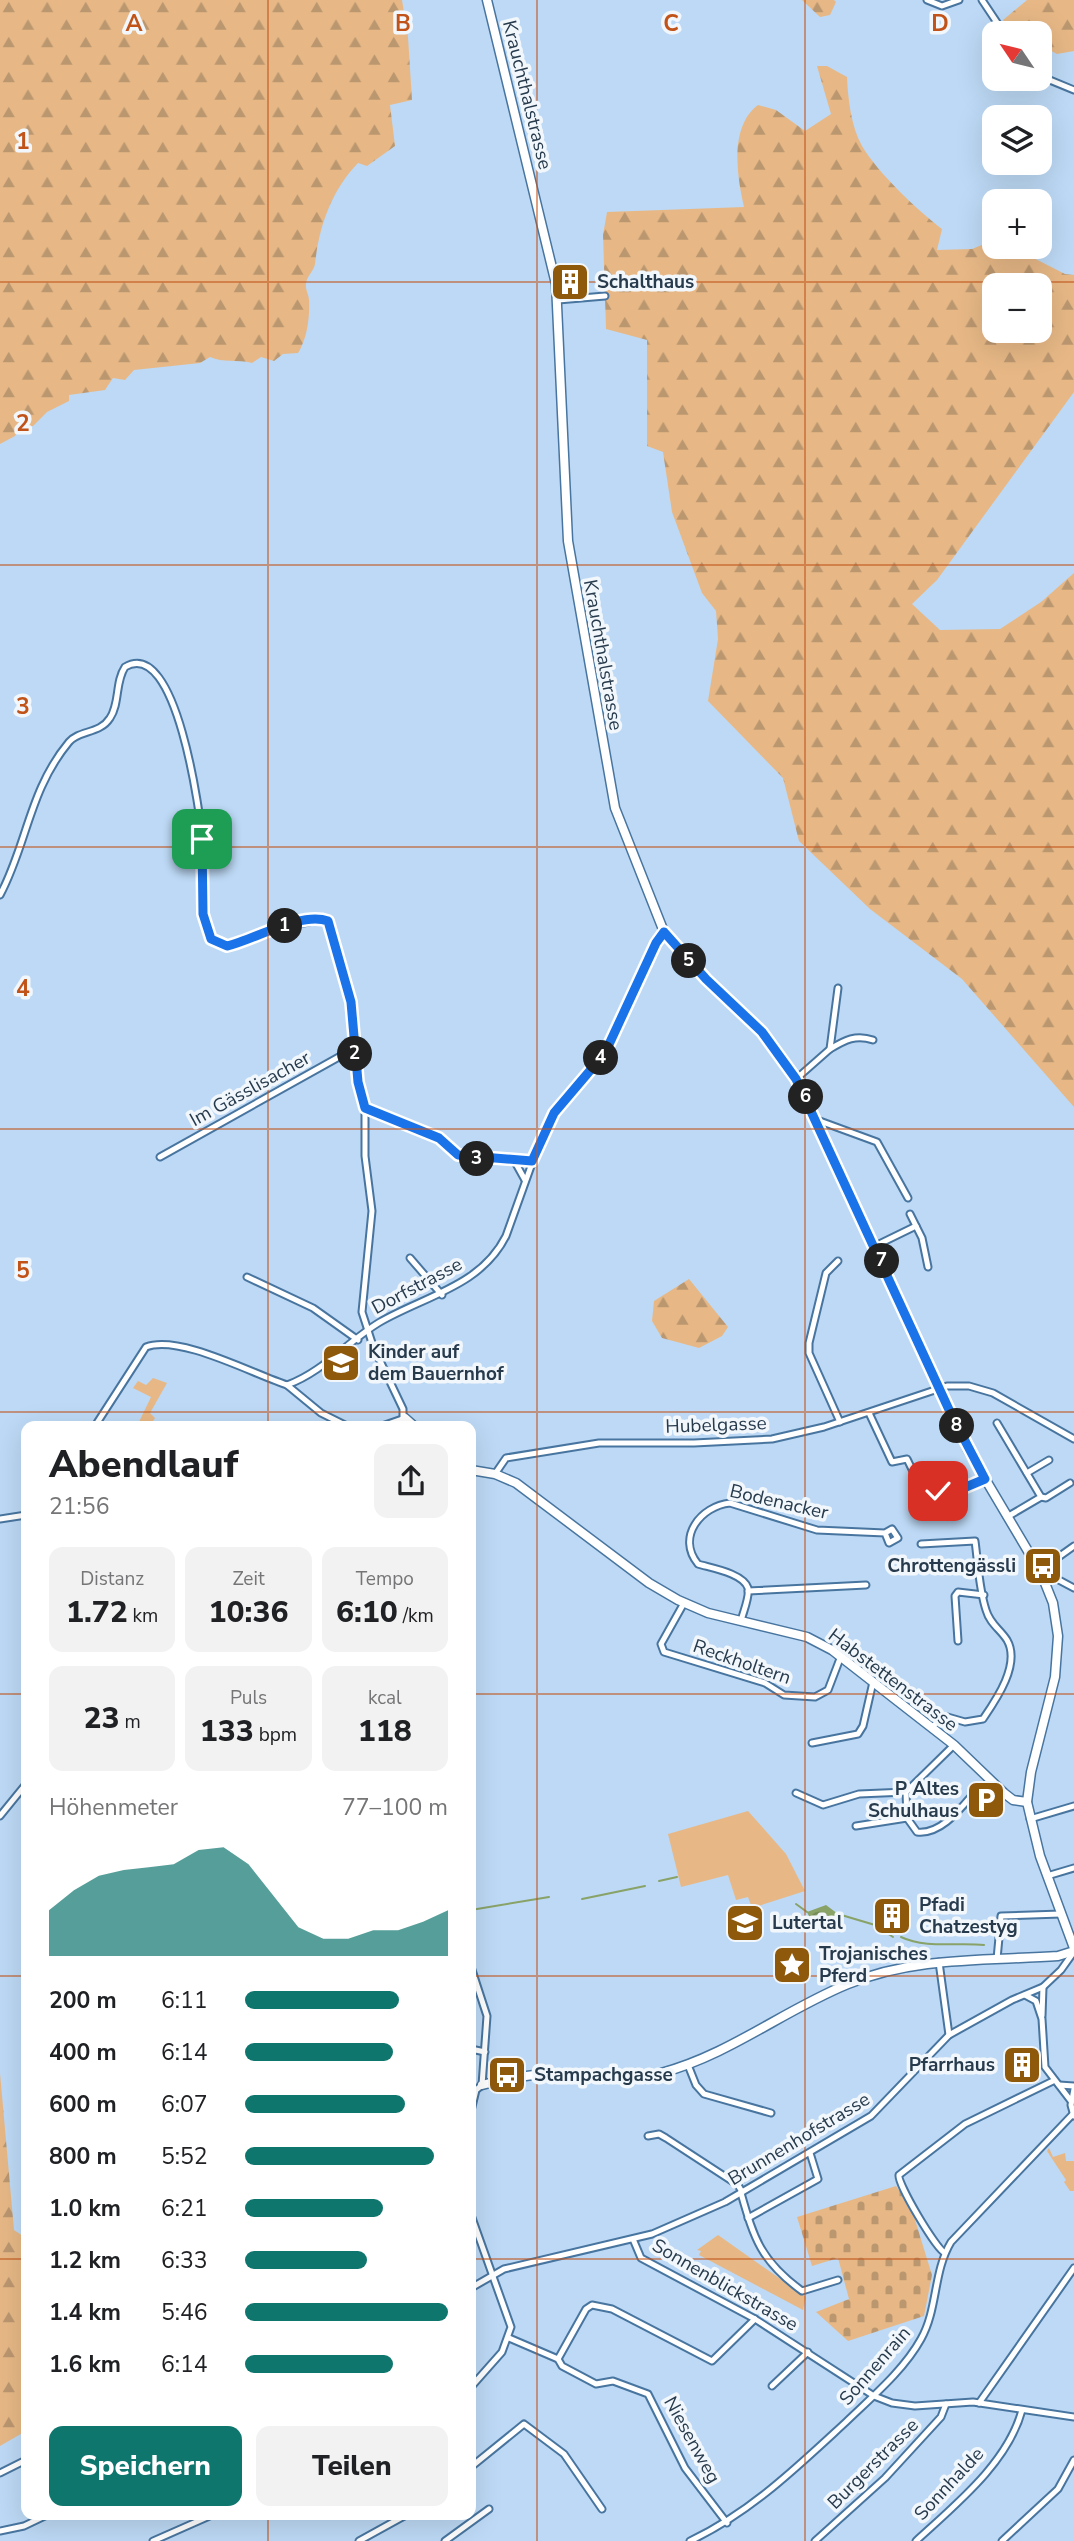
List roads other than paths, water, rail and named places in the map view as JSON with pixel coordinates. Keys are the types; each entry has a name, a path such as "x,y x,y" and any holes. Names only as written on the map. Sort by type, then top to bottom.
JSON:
{"main road":[{"name":"Krauchthalstrasse","path":"487,0 549,248 558,300 565,512 579,616 615,808 664,932 706,979 762,1032 796,1079 940,1388 985,1479 1044,1581 1057,1624 1057,1663 1031,1772 1027,1802 1047,1876 1074,1950"},
{"name":"Habstettenstrasse","path":"476,1471 495,1474 522,1487 649,1583 684,1603 741,1621 807,1637 841,1656 954,1745 1004,1793 1013,1800 1027,1802"},
{"path":"482,2085 550,2074 636,2079 688,2065 727,2049 849,1983 897,1968 939,1962 1059,1956 1074,1950"}],"street":[{"path":"927,0 942,6 959,0"},
{"path":"982,0 996,21"},
{"path":"1052,81 1074,90"},
{"path":"558,300 605,296"},
{"path":"0,895 37,795 69,742 100,728 111,717 125,667 140,663 153,669 168,691 191,773 202,839 203,914 211,939 227,946 284,926 316,919 327,921 341,960 351,1002 358,1086 365,1108 365,1156 372,1203 362,1302 368,1332 287,1385"},
{"name":"Dorfstrasse","path":"404,1421 396,1391 368,1332 381,1322 442,1295 470,1277 497,1251 506,1236 532,1161 554,1113 605,1053 656,943 664,932"},
{"path":"830,1049 838,988"},
{"path":"796,1079 830,1049 849,1038 863,1037 873,1040"},
{"name":"Im Gässlisacher","path":"160,1157 355,1048"},
{"path":"365,1108 439,1138 458,1155 515,1162 532,1161"},
{"path":"817,1120 877,1142 908,1198"},
{"path":"515,1162 525,1180"},
{"path":"910,1214 925,1248 928,1266"},
{"path":"875,1246 916,1226"},
{"path":"410,1258 442,1295"},
{"path":"838,1261 826,1273 809,1353 839,1422"},
{"path":"247,1277 313,1308 358,1340"},
{"path":"98,1421 139,1355 151,1345 177,1347 212,1356 287,1385 321,1413 338,1421"},
{"name":"Hubelgasse","path":"495,1474 506,1458 582,1445 762,1440 839,1422 953,1385 982,1388 1074,1439"},
{"path":"869,1413 892,1462 907,1459 922,1490 966,1487 985,1479"},
{"path":"997,1423 1041,1497"},
{"path":"1027,1473 1049,1460"},
{"path":"1007,1517 1070,1483"},
{"name":"Bodenacker","path":"748,1591 745,1583 734,1576 698,1564 692,1556 689,1546 692,1528 702,1513 715,1504 730,1503 817,1530 885,1533"},
{"path":"0,1519 21,1516"},
{"path":"921,1544 975,1541 985,1609 993,1627 1006,1639 1011,1650 1007,1675 983,1719 965,1722 944,1716 932,1727"},
{"path":"1039,1571 1074,1546"},
{"path":"1044,1581 1057,1579 1074,1588"},
{"path":"741,1621 748,1591 866,1585"},
{"path":"958,1641 955,1596 958,1592 984,1595"},
{"name":"Reckholtern","path":"684,1603 661,1644 664,1652 765,1683 784,1695 815,1696 828,1690 841,1656"},
{"path":"812,1743 858,1734 863,1726 874,1681"},
{"path":"796,1793 823,1805 859,1794 906,1792 954,1745"},
{"path":"0,1816 21,1790"},
{"path":"906,1792 907,1818 917,1832 923,1833 953,1817 975,1792"},
{"path":"1030,1819 1074,1806"},
{"path":"856,1826 907,1818"},
{"path":"1047,1876 1074,1868"},
{"path":"998,1959 1001,1916 1061,1914"},
{"name":"Brunnenhofstrasse","path":"476,2285 494,2274 527,2262 633,2239 689,2219 741,2192 877,2112 949,2035 1043,1987 1061,1970 1074,1950"},
{"path":"939,1962 949,2035"},
{"path":"476,1980 486,2007 482,2085 476,2090"},
{"path":"1043,1987 1044,2063 1053,2081 1071,2101"},
{"path":"1025,1995 1036,2001 1042,2019"},
{"path":"476,2050 485,2052"},
{"path":"688,2065 696,2085 704,2094 771,2113"},
{"path":"945,2253 932,2241 918,2211 898,2183 899,2175 965,2124 1053,2081"},
{"path":"1059,2085 1074,2087 1071,2101"},
{"name":"Sonnenrain","path":"690,2541 727,2523 783,2480 874,2396 922,2339 930,2318 945,2253 977,2213 1073,2115 1071,2101"},
{"path":"648,2136 659,2134 738,2185 754,2239 771,2266 802,2291 838,2280"},
{"path":"748,2218 818,2179 810,2153"},
{"path":"476,2228 509,2317 509,2338 491,2368 476,2382"},
{"name":"Sonnenblickstrasse","path":"633,2239 641,2258 755,2319 874,2396 915,2406 979,2403 1074,2417"},
{"path":"979,2403 1074,2269"},
{"path":"558,2359 586,2309 592,2305 612,2309 712,2361 755,2319"},
{"name":"Niesenweg","path":"509,2338 558,2359 562,2366 596,2384 613,2381 648,2394 685,2468 727,2523"},
{"name":"Sonnenblickstrasse","path":"772,2386 808,2352"},
{"name":"Burgerstrasse","path":"815,2541 885,2478 941,2417 946,2404"},
{"name":"Sonnhalde","path":"916,2541 985,2473 1018,2423 1022,2410"},
{"path":"476,2463 522,2424 527,2425 564,2454 602,2509"},
{"path":"1002,2541 1058,2489 1074,2460"},
{"path":"0,2473 21,2462"},
{"path":"476,2518 489,2509"},
{"path":"0,2531 24,2526 37,2520"},
{"path":"153,2541 201,2520"},
{"path":"360,2541 397,2520"},
{"path":"445,2541 474,2520"}],"water":[{"path":"826,1905 838,1914 819,1925 813,1925 807,1912"}],"waterway":[{"path":"659,1881 677,1877"},
{"path":"582,1899 645,1886"},
{"path":"476,1909 549,1897"},
{"path":"796,1904 807,1912"},
{"path":"838,1914 875,1925 893,1937"},
{"path":"901,1937 931,1944 984,1945"}],"place":[{"name":"Schalthaus","path":"570,282"},
{"name":"Kinder auf dem Bauernhof","path":"341,1363"},
{"name":"Chrottengässli","path":"1043,1566"},
{"name":"P Altes Schulhaus","path":"986,1800"},
{"name":"Pfadi Chatzestyg","path":"892,1916"},
{"name":"Lutertal","path":"745,1923"},
{"name":"Trojanisches Pferd","path":"792,1965"},
{"name":"Pfarrhaus","path":"1022,2065"},
{"name":"Stampachgasse","path":"507,2075"}]}
